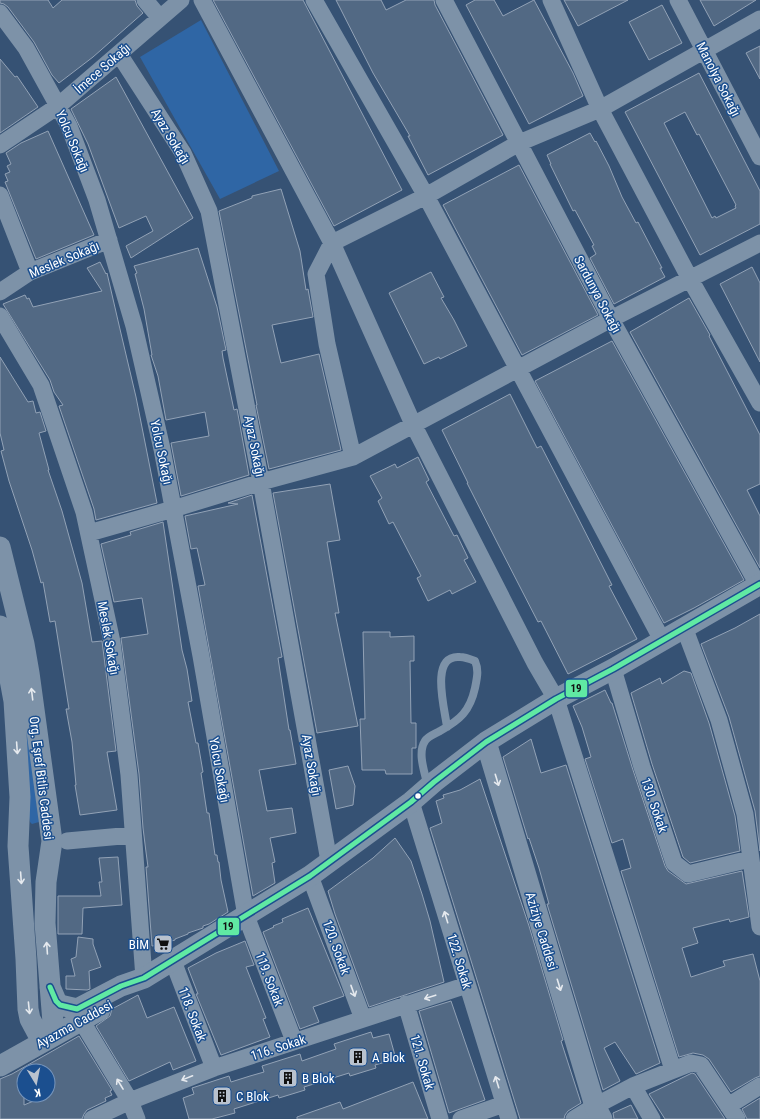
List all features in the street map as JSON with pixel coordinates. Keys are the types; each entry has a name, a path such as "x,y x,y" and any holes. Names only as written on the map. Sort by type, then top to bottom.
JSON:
{"street":[{"path":"145,0 160,18"},
{"name":"İmece Sokağı","path":"0,145 58,106 181,0"},
{"path":"202,0 332,243 413,424 535,663 556,699 673,1070"},
{"path":"314,0 426,196 662,640"},
{"name":"Sardunya Sokağı","path":"444,0 611,319 759,585"},
{"path":"551,0 600,109 690,279 760,403"},
{"name":"Manolya Sokağı","path":"678,0 760,157"},
{"name":"Yolcu Sokağı","path":"0,13 26,48 69,126 97,200 134,326 162,449 201,656 246,916"},
{"path":"352,457 327,344 316,274 332,243 426,196 519,143 600,109 704,49 760,19"},
{"name":"Ayaz Sokağı","path":"119,54 183,152 209,211 261,482 329,862"},
{"path":"0,196 30,272"},
{"name":"Meslek Sokağı","path":"0,292 30,272 109,240"},
{"path":"89,533 261,482 352,457 517,368 760,243"},
{"name":"Meslek Sokağı","path":"0,316 41,385 84,512 89,533 112,642 129,775 144,978"},
{"name":"Org. Eşref Bitlis Caddesi","path":"0,547 24,644 52,841 46,882 45,924 50,987 51,1037 38,1034 30,1018 28,1009 18,846 20,797 14,700 0,626"},
{"name":"Ayazma Caddesi","path":"50,987 56,1001 60,1005 77,1009 121,986 144,978 310,876 411,802 486,742 556,699 613,669 759,585"},
{"path":"684,627 719,720 745,814 760,928"},
{"name":"130. Sokak","path":"613,669 642,767 674,863 688,874 750,859"},
{"name":"Aziziye Caddesi","path":"486,742 598,1112"},
{"name":"122. Sokak","path":"411,802 506,1111"},
{"path":"19,818 21,827 31,836 42,834 46,830 49,822"},
{"path":"67,841 133,835"},
{"name":"120. Sokak","path":"310,876 363,1019"},
{"name":"119. Sokak","path":"246,916 294,1041"},
{"name":"118. Sokak","path":"173,961 214,1068"},
{"name":"Ayazma Caddesi","path":"0,1066 129,994 144,978"},
{"name":"116. Sokak","path":"92,1119 130,1101 214,1068 467,985"},
{"name":"121. Sokak","path":"406,1004 440,1119"},
{"path":"81,1020 130,1101 137,1119"},
{"path":"574,1119 598,1112 632,1086 691,1063 701,1065 733,1112 760,1086"},
{"path":"632,1086 652,1119"},
{"path":"461,1119 506,1111"}],"lane":[{"path":"428,788 422,757 422,749 425,741 432,735 447,727 462,718 474,696 478,677 478,666 475,661 459,656 451,658 445,662 442,668 441,687 447,727"}],"shaded area":[{"path":"201,20 279,171 220,199 140,57"},
{"path":"25,714 39,822 32,824 29,817"}],"building":[{"path":"0,0 48,0 53,8 62,0 135,0 137,6 143,13 93,57 59,83 52,75 34,42 8,7 0,3"},
{"path":"213,0 303,0 402,190 334,226"},
{"path":"336,0 381,0 386,10 406,0 434,0 435,5 503,135 428,175 408,136 410,136 373,73"},
{"path":"475,0 494,0 503,16 534,0 573,73 583,96 529,124 466,5"},
{"path":"564,0 628,0 578,26"},
{"path":"700,0 756,0 714,26"},
{"path":"662,5 682,43 649,60 629,22"},
{"path":"760,46 760,79 746,53"},
{"path":"0,59 15,77 17,76 38,107 0,133"},
{"path":"699,73 760,191 760,224 700,255 625,112","holes":["685,112 697,135 699,134 736,205 736,208 716,218 715,216 712,218 664,123"]},
{"path":"116,77 193,218 131,258 126,246 153,231 146,216 119,228 88,144 71,109"},
{"path":"48,131 94,235 36,259 5,182 8,181 5,174 10,172 7,166 11,164 6,153 21,143"},
{"path":"590,133 595,142 596,141 609,166 622,197 636,223 638,222 662,268 660,268 665,277 614,304 590,258 596,254 592,246 594,245 575,210 573,211 547,155"},
{"path":"519,165 598,315 522,355 443,205"},
{"path":"281,189 300,251 306,290 308,289 313,317 272,325 281,363 319,354 341,450 269,469 219,211 252,198 252,196"},
{"path":"198,248 217,307 226,350 222,351 223,358 234,410 237,409 249,475 181,496 171,443 209,436 205,412 166,420 158,376 151,355 144,309 135,274 137,273 134,266"},
{"path":"100,262 106,274 107,273 136,397 157,503 96,520 94,509 59,406 63,405 54,392 50,380 3,304 25,295 27,299 29,298 33,307 102,291 87,268"},
{"path":"752,267 760,283 760,362 720,284"},
{"path":"431,272 444,297 441,298 467,346 440,359 439,357 424,364 389,293"},
{"path":"689,298 710,335 709,336 760,435 760,484 747,490 760,516 760,568 630,332"},
{"path":"612,341 744,580 664,623 535,381"},
{"path":"0,357 28,402 33,401 36,413 40,412 46,431 39,433 48,470 62,511 82,583 92,642 102,641 116,751 107,752 117,810 80,815 75,785 72,742 66,709 69,709 55,621 50,622 43,582 41,583 1,451 4,450 0,433"},
{"path":"510,394 537,448 541,446 612,585 609,586 637,639 568,674 541,621 538,622 467,483 442,430"},
{"path":"418,457 429,480 426,482 454,536 457,535 468,558 464,560 476,582 452,594 450,590 428,601 417,578 421,576 393,522 389,524 378,501 382,498 370,476 395,464 397,468"},
{"path":"330,484 340,540 327,542 339,613 335,613 358,726 317,733 273,493"},
{"path":"252,495 282,657 278,658 289,730 296,764 259,770 267,811 292,808 296,833 270,838 275,862 272,863 275,883 253,896 198,586 205,585 197,548 191,549 185,516 238,504 228,503"},
{"path":"163,522 182,650 187,669 192,701 188,702 196,743 198,743 203,772 201,773 207,813 209,813 215,855 217,855 219,862 221,880 228,912 203,926 203,928 168,942 169,944 152,946 146,867 148,867 143,828 139,774 121,638 148,634 142,598 114,602 101,544 131,535 130,532"},
{"path":"760,614 760,851 755,811 729,717 701,644"},
{"path":"363,632 390,632 390,637 414,636 414,661 410,661 411,723 416,723 416,748 412,748 412,774 386,774 385,770 362,770 360,719 365,719"},
{"path":"684,671 691,673 709,723 735,816 740,851 690,863 683,857 652,764 631,693 660,678 662,684"},
{"path":"605,690 612,703 665,866 668,871 686,884 742,871 749,917 730,922 729,919 693,928 698,943 682,948 691,977 725,966 723,961 753,954 760,981 760,1076 731,1092 709,1059 703,1055 693,1053 679,1057 621,871 631,868 623,839 612,843 585,759 591,757 582,727 573,706"},
{"path":"531,739 541,773 566,765 660,1063 636,1074 615,1042 604,1048 620,1081 603,1090 547,904 549,904 539,868 529,838 528,839 503,757"},
{"path":"348,766 355,786 353,805 336,809 329,770"},
{"path":"480,779 529,926 563,1040 561,1041 581,1103 568,1111 564,1119 520,1119 430,828 442,823 436,801 444,798 443,795 460,790"},
{"path":"395,838 411,861 430,921 444,982 369,1007 328,891 373,858"},
{"path":"118,857 122,905 83,908 82,934 58,934 58,896 101,896 99,882 102,882 99,858"},
{"path":"308,908 344,996 313,1007 319,1022 300,1029 263,932 283,922 282,919"},
{"path":"78,937 93,939 93,944 101,967 89,971 90,989 87,990 66,989 66,976 75,976 71,959 76,957"},
{"path":"245,941 254,965 246,967 266,1018 263,1019 270,1037 221,1055 196,994 198,994 188,968 216,953"},
{"path":"138,995 147,1018 174,1007 196,1061 173,1070 170,1062 129,1081 96,1026 110,1016 112,1009"},
{"path":"451,1001 485,1100 449,1113 419,1011"},
{"path":"371,1032 373,1038 389,1034 396,1059 375,1065 376,1068 350,1076 349,1073 304,1087 305,1090 279,1098 278,1095 234,1109 235,1113 212,1119 189,1119 183,1098 194,1094 192,1088 229,1076 231,1082 264,1072 262,1066 300,1054 302,1061 336,1049 334,1044"},
{"path":"79,1036 112,1090 110,1091 112,1095 105,1098 106,1101 87,1110 82,1119 0,1119 0,1079 16,1072 16,1103 24,1103 24,1105 29,1103 56,1103 56,1063 31,1063"},
{"path":"692,1073 695,1074 725,1119 665,1119 649,1094"},
{"path":"413,1082 428,1119 297,1119 297,1117 340,1102 343,1109"},
{"path":"760,1098 760,1119 747,1119 742,1109"},
{"path":"631,1105 638,1119 614,1119 613,1113"}],"transit line":[{"name":"19","path":"50,987 56,1001 60,1005 77,1009 121,986 144,978 310,876 411,802 434,782 486,742 556,699 613,669 760,584"}],"place":[{"name":"BİM","path":"163,944"},
{"name":"A Blok","path":"358,1057"},
{"name":"B Blok","path":"288,1078"},
{"name":"C Blok","path":"222,1096"}]}
